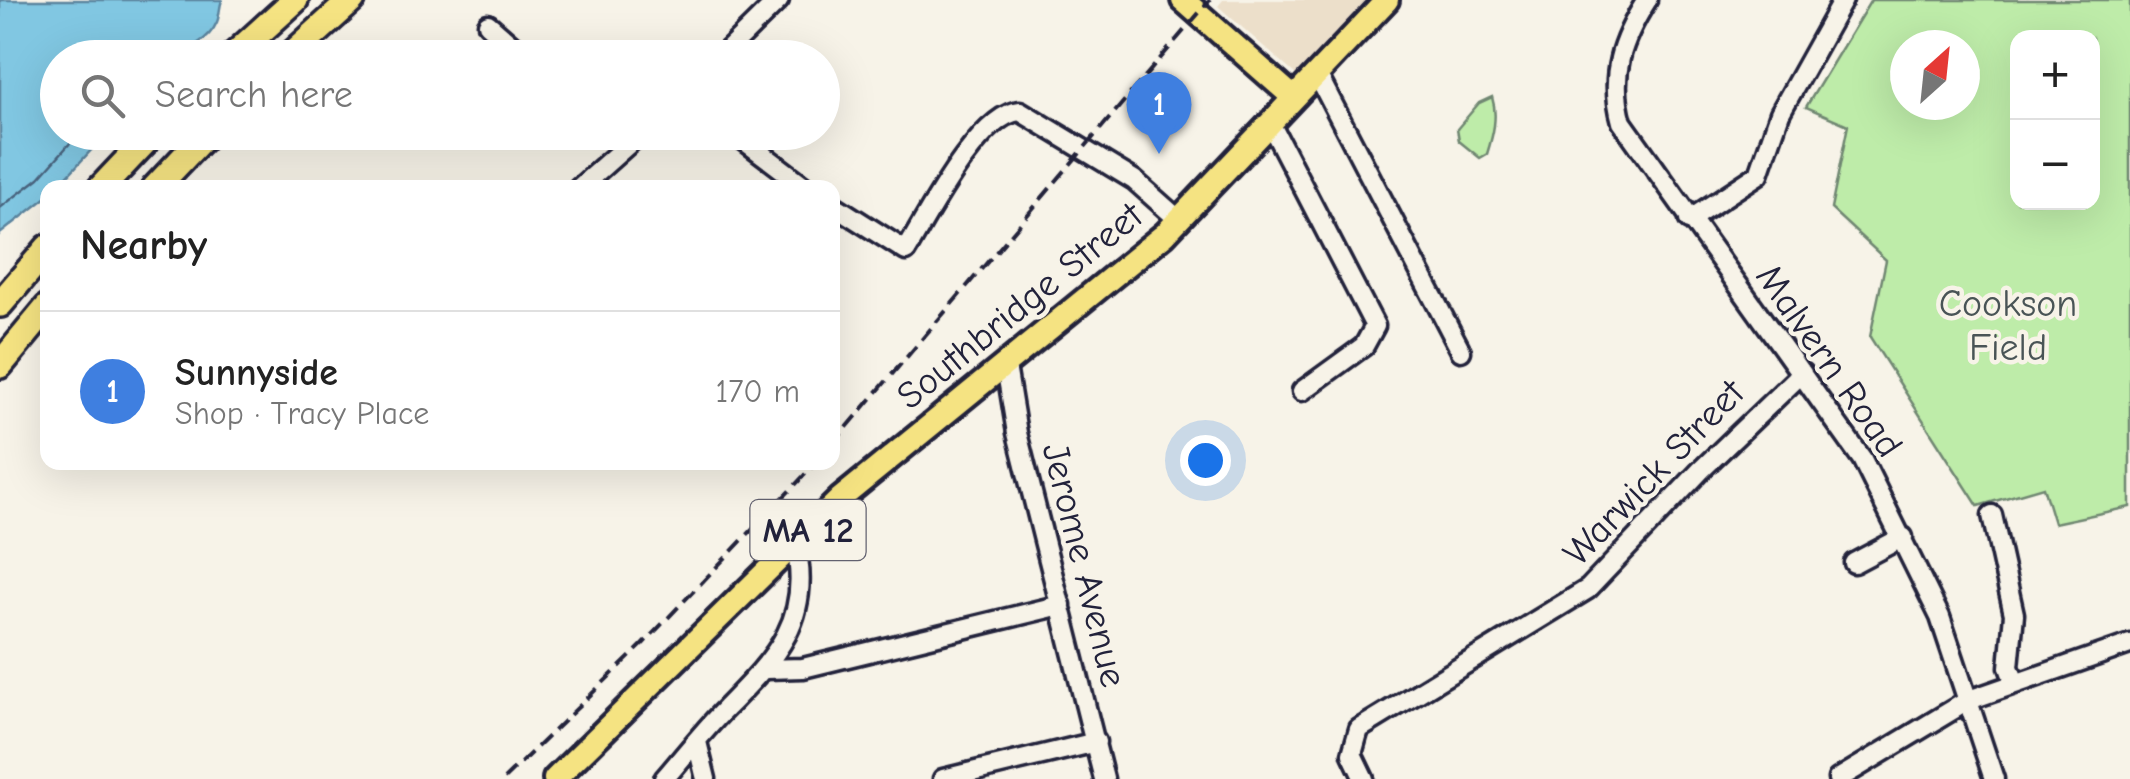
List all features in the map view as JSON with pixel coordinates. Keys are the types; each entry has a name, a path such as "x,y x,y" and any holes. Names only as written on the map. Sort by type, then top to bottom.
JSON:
{"highway":[{"path":"252,40 295,0"},
{"path":"308,40 352,0"},
{"path":"109,180 137,150"},
{"path":"163,180 191,150"},
{"path":"0,304 40,257"},
{"path":"0,365 40,317"}],"main road":[{"path":"1183,0 1294,98"},
{"name":"Southbridge Street","path":"556,779 840,499 1179,220 1387,0"}],"street":[{"path":"738,40 779,0"},
{"name":"Malvern Road","path":"1647,0 1619,54 1615,96 1634,145 1862,459 1940,617 1994,779"},
{"path":"1689,220 1759,174 1780,113 1843,0"},
{"path":"488,24 506,40"},
{"path":"1316,74 1461,352"},
{"path":"840,209 906,251 956,170 998,120 1011,112 1028,116 1134,180 1179,220"},
{"path":"1270,123 1375,326 1364,346 1302,391"},
{"path":"588,180 616,150"},
{"path":"756,150 796,180"},
{"name":"Jerome Avenue","path":"1006,366 1017,433 1104,779"},
{"name":"Warwick Street","path":"1364,779 1352,746 1359,729 1379,713 1588,589 1700,470 1802,373"},
{"path":"1992,515 2014,614 2009,667 2014,683"},
{"path":"1854,563 1903,537"},
{"path":"664,779 766,669 788,634 801,566 796,543"},
{"path":"766,669 803,668 1061,605"},
{"path":"1838,779 1969,700 2130,644"},
{"path":"696,742 706,779"},
{"path":"943,779 1096,742"}],"shaded area":[{"path":"1223,0 1367,0 1296,75 1218,6"}],"green space":[{"name":"Cookson Field","path":"1871,0 2130,0 2130,507 2054,523 2043,487 1978,506 1870,337 1886,260 1831,209 1848,125 1806,107"},
{"path":"1492,97 1493,133 1487,154 1480,158 1459,141 1457,129 1479,103"}],"water":[{"path":"0,0 222,0 217,22 201,40 40,40 40,150 91,150 63,180 40,180 40,203 0,234"}],"railway":[{"path":"840,436 1210,0"},
{"path":"504,779 642,645 809,470"}],"place":[{"name":"Sunnyside","path":"1159,154"}]}
